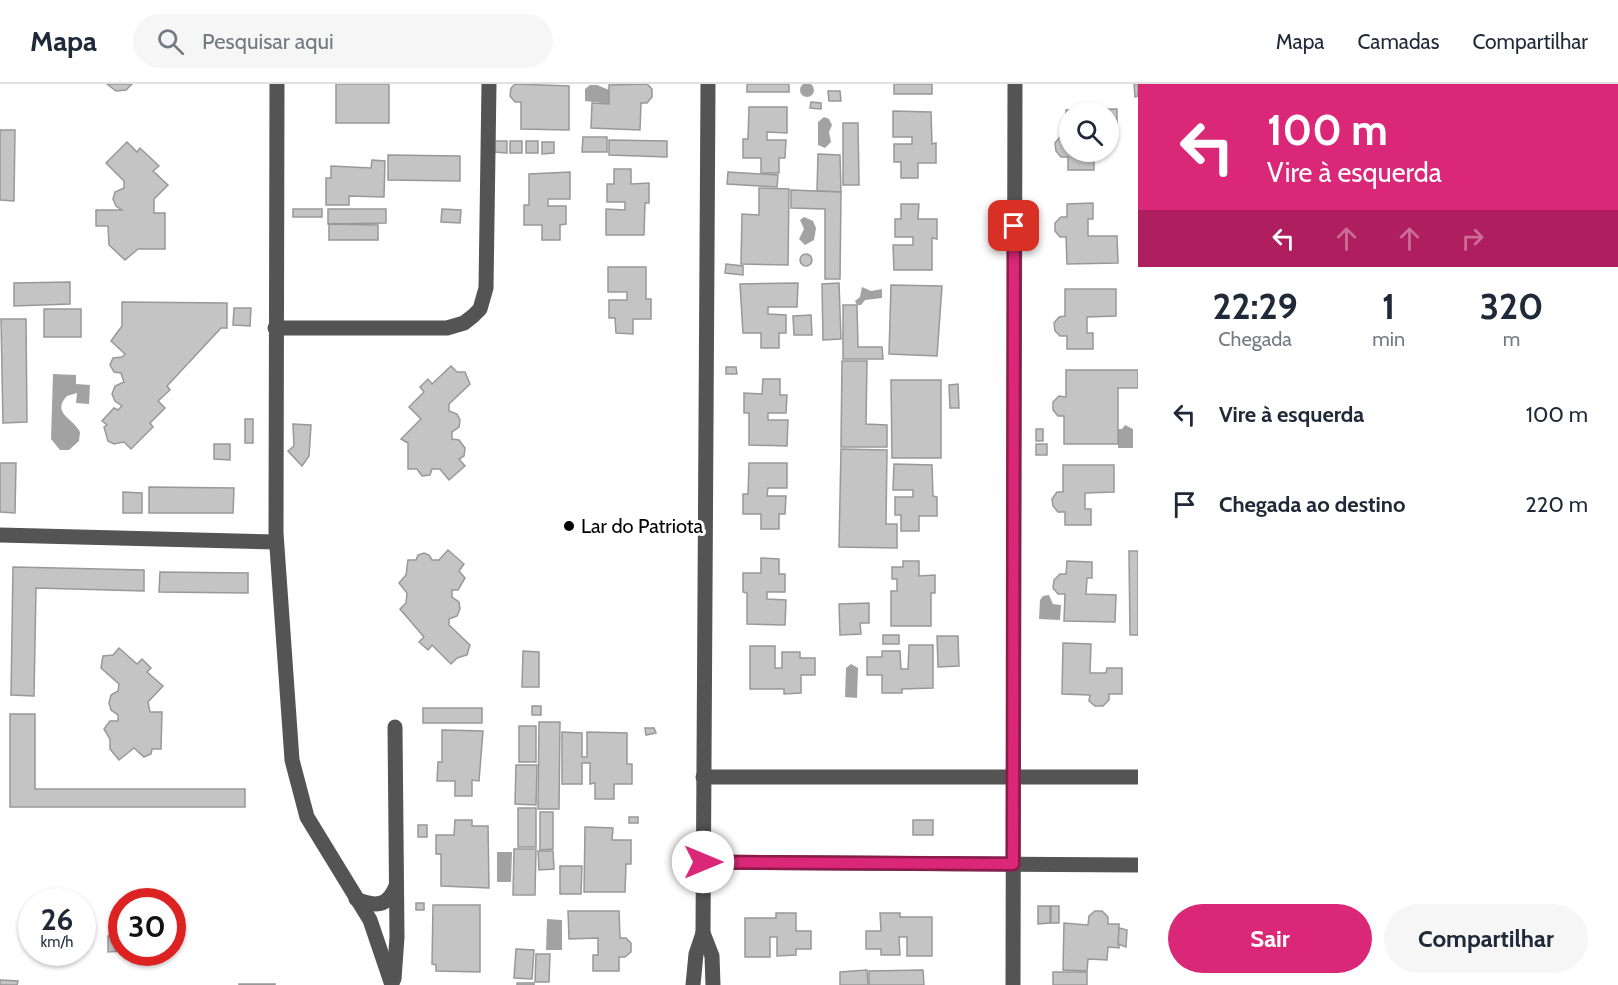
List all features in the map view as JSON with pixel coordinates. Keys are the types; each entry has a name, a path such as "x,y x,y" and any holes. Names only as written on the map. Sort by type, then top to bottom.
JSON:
{"street":[{"path":"277,84 276,542 292,760 307,817 373,927 393,985"},
{"path":"275,328 447,328 464,323 480,309 484,299 488,266 489,84"},
{"path":"693,985 696,954 703,933 708,84"},
{"path":"1013,985 1015,84"},
{"path":"0,535 276,542"},
{"path":"393,985 397,884 395,727"},
{"path":"703,777 1138,777"},
{"path":"703,862 1138,865"},
{"path":"356,899 372,906 381,904 391,898 397,884"},
{"path":"703,933 712,956 713,985"}],"shaded area":[{"path":"807,83 812,85 814,90 812,95 807,97 802,95 800,90 802,85"},
{"path":"590,85 609,90 609,104 585,101 585,89"},
{"path":"824,117 829,119 832,125 829,132 831,142 825,148 818,145 818,122"},
{"path":"804,217 813,221 816,228 814,240 805,245 799,239 804,229 800,220"},
{"path":"862,287 871,291 882,289 882,298 865,300 861,305 857,305 855,301 860,297"},
{"path":"53,374 76,375 76,384 90,385 89,404 76,403 77,393 67,396 61,407 80,432 79,441 69,450 60,450 51,439"},
{"path":"1125,425 1133,429 1133,448 1118,448 1118,429 1122,429"},
{"path":"1049,595 1053,604 1061,605 1060,620 1039,619 1040,600 1043,596"},
{"path":"851,664 858,668 857,698 845,697 846,668"},
{"path":"497,852 512,852 511,882 497,882"},
{"path":"547,919 562,920 562,950 546,950"}],"building":[{"path":"107,84 132,84 126,90 116,91"},
{"path":"336,84 389,84 389,123 336,123"},
{"path":"515,84 569,86 569,130 521,129 521,102 515,102 510,96 511,88"},
{"path":"647,84 652,89 652,97 647,103 641,103 640,130 591,128 592,103 609,104 609,85"},
{"path":"747,84 789,84 789,92 747,92"},
{"path":"894,84 932,84 932,94 894,94"},
{"path":"1134,84 1138,84 1138,96 1135,97"},
{"path":"828,91 840,91 841,101 829,101"},
{"path":"811,102 821,103 821,109 810,108"},
{"path":"749,107 787,107 787,133 767,132 767,140 786,140 785,158 779,158 779,173 761,173 761,158 743,158 743,139 748,139"},
{"path":"893,111 931,112 932,144 936,143 936,163 918,163 918,178 901,178 901,162 894,162 894,144 912,144 912,137 893,137"},
{"path":"843,123 858,123 859,185 843,185"},
{"path":"0,130 15,130 14,201 0,200"},
{"path":"583,137 607,137 607,152 582,152"},
{"path":"1059,138 1059,155 1056,151 1055,143"},
{"path":"609,140 667,141 667,157 609,155"},
{"path":"494,141 507,141 507,153 494,152"},
{"path":"510,141 522,141 522,153 510,153"},
{"path":"526,141 538,141 538,153 526,153"},
{"path":"127,142 137,152 140,148 159,166 153,171 168,185 154,199 154,213 165,213 165,249 138,249 125,260 109,245 108,226 96,226 96,210 122,210 116,206 113,199 115,192 124,188 124,181 106,163"},
{"path":"542,142 554,142 554,153 542,154"},
{"path":"818,154 840,155 841,192 817,191"},
{"path":"388,155 460,156 460,181 388,180"},
{"path":"372,160 385,161 384,197 349,196 349,205 326,205 326,178 331,178 331,166 371,168"},
{"path":"1068,162 1094,162 1094,170 1068,170"},
{"path":"614,169 631,169 631,184 649,183 649,203 645,203 644,235 606,235 606,209 625,210 625,202 607,202 607,184 614,184"},
{"path":"570,172 570,199 548,199 548,206 566,206 566,224 560,225 560,240 542,240 542,225 524,225 524,205 529,205 529,174"},
{"path":"728,172 778,175 777,187 727,184"},
{"path":"759,188 789,189 788,265 741,264 742,214 759,215"},
{"path":"791,190 841,192 840,279 825,279 825,209 791,208"},
{"path":"1093,203 1093,219 1088,219 1088,236 1117,236 1118,263 1067,264 1066,237 1060,237 1055,231 1055,223 1061,217 1067,217 1067,204"},
{"path":"901,204 919,204 918,219 937,219 937,239 932,238 932,270 894,270 893,245 913,245 913,237 895,237 895,219 901,219"},
{"path":"293,209 322,209 322,217 293,217"},
{"path":"328,209 386,209 386,223 328,224"},
{"path":"442,209 461,210 460,223 441,222"},
{"path":"329,224 378,225 378,240 329,240"},
{"path":"808,254 812,260 808,266 804,266 800,258"},
{"path":"726,264 743,266 743,275 725,273"},
{"path":"608,267 646,267 646,299 651,299 651,319 633,319 633,334 616,333 615,318 609,318 609,300 627,300 627,292 608,292"},
{"path":"70,282 70,304 14,306 14,283"},
{"path":"798,283 797,307 768,307 768,314 786,315 786,333 779,333 779,348 761,348 761,333 743,333 740,284"},
{"path":"839,283 841,339 823,340 822,284"},
{"path":"891,285 942,286 937,356 889,354"},
{"path":"1065,289 1116,289 1116,316 1087,317 1087,333 1093,333 1093,349 1067,349 1067,336 1060,336 1055,331 1054,323 1059,317 1065,316"},
{"path":"122,302 227,303 227,328 221,328 167,386 170,390 158,401 165,408 150,423 153,427 131,449 124,442 114,444 108,441 104,427 107,425 102,421 114,408 118,410 122,406 115,401 112,394 115,386 124,382 121,373 114,372 110,365 113,358 122,357 125,354 111,341 122,326"},
{"path":"843,305 857,305 858,347 882,347 883,359 843,359"},
{"path":"234,308 251,308 250,326 233,325"},
{"path":"44,309 81,309 81,337 44,337"},
{"path":"811,315 812,335 794,335 793,316"},
{"path":"1,319 26,319 27,422 3,423"},
{"path":"842,361 867,361 866,424 887,425 887,447 841,447"},
{"path":"451,366 457,372 465,372 470,384 449,404 449,411 457,414 460,420 459,427 452,432 452,439 459,440 465,448 464,456 459,459 465,466 449,480 440,469 432,469 430,475 422,476 417,469 408,469 408,443 401,439 421,419 409,407 424,392 420,387 428,379 432,384"},
{"path":"726,367 736,367 737,374 726,374"},
{"path":"1066,370 1138,370 1138,388 1118,388 1118,444 1064,444 1064,416 1058,416 1053,410 1053,402 1059,396 1066,397"},
{"path":"763,379 780,379 780,395 787,395 786,413 768,413 768,420 788,420 787,446 749,445 749,413 744,413 744,393 762,394"},
{"path":"891,380 941,380 941,458 892,458"},
{"path":"958,384 959,408 950,408 949,385"},
{"path":"245,419 253,419 253,443 245,443"},
{"path":"293,424 311,425 309,456 302,466 288,451 294,446"},
{"path":"1036,429 1043,429 1043,441 1036,441"},
{"path":"214,444 230,444 230,460 214,459"},
{"path":"1036,444 1047,444 1047,455 1036,455"},
{"path":"841,449 887,450 886,524 897,524 897,548 839,547"},
{"path":"0,463 16,463 15,513 0,512"},
{"path":"749,463 787,463 787,488 768,488 767,496 786,496 785,514 779,514 779,529 761,529 761,514 743,514 743,494 748,494"},
{"path":"894,464 932,465 933,496 937,497 937,516 919,516 919,531 901,531 901,515 895,515 895,497 913,497 913,490 893,490"},
{"path":"1063,465 1114,465 1114,492 1085,493 1085,509 1091,509 1091,525 1065,525 1065,512 1058,512 1053,506 1052,499 1057,492 1063,492"},
{"path":"149,487 234,488 233,513 149,513"},
{"path":"123,492 142,493 142,513 123,513"},
{"path":"448,550 464,564 459,571 465,578 458,590 452,590 452,597 459,602 460,609 457,616 449,619 449,625 470,645 467,655 457,658 451,664 432,645 428,650 419,642 424,637 400,609 406,603 407,593 399,583 406,575 408,560 416,560 418,555 424,553 432,560 439,560"},
{"path":"1129,551 1138,551 1138,635 1130,635"},
{"path":"761,558 779,559 779,574 785,574 785,592 767,592 767,599 786,600 785,625 747,624 747,593 743,592 743,573 761,573"},
{"path":"903,561 919,561 919,576 935,575 935,593 931,593 931,626 891,626 891,591 897,591 897,579 892,579 892,567 903,567"},
{"path":"1067,561 1092,562 1092,578 1087,578 1086,594 1116,595 1115,622 1064,621 1065,594 1058,594 1053,588 1054,580 1060,574 1066,574"},
{"path":"13,567 144,570 144,591 36,588 34,696 11,695"},
{"path":"160,572 248,573 248,593 159,592"},
{"path":"869,603 869,623 860,623 861,634 840,635 839,604"},
{"path":"883,635 899,635 899,644 883,644"},
{"path":"937,636 958,636 959,666 938,667"},
{"path":"1063,643 1091,644 1090,673 1106,673 1107,668 1122,668 1122,694 1109,694 1109,700 1103,706 1095,706 1089,701 1090,695 1062,694"},
{"path":"909,645 933,645 933,688 902,689 902,693 882,693 882,675 867,675 867,657 882,657 882,651 900,651 901,669 908,669"},
{"path":"750,646 775,646 775,668 782,668 782,652 800,652 800,658 815,658 815,675 801,675 801,693 784,694 784,689 750,689"},
{"path":"119,648 137,664 142,659 151,668 147,672 163,686 148,702 150,712 162,712 161,749 152,749 151,754 144,757 134,748 119,760 110,749 110,739 104,729 110,721 118,721 118,715 111,710 109,703 111,695 118,691 119,684 101,668 103,656 113,655"},
{"path":"523,651 539,652 539,687 522,687"},
{"path":"532,706 541,706 541,715 532,715"},
{"path":"423,708 482,708 482,723 423,723"},
{"path":"10,714 35,714 35,789 245,789 245,807 10,807"},
{"path":"539,722 560,722 559,809 538,809"},
{"path":"519,726 536,726 536,762 519,762"},
{"path":"645,728 654,728 656,733 646,735"},
{"path":"442,730 483,731 479,781 472,780 472,796 455,796 455,781 437,781 438,762 442,762"},
{"path":"562,732 582,733 582,757 587,757 587,732 627,733 627,764 632,764 632,784 614,784 614,799 595,799 595,783 590,784 590,763 582,763 582,784 562,784"},
{"path":"516,765 537,765 536,805 515,804"},
{"path":"518,808 536,808 536,847 518,847"},
{"path":"540,812 553,812 553,849 540,850"},
{"path":"629,817 638,817 638,823 629,823"},
{"path":"455,820 472,820 472,826 488,826 489,888 441,886 441,854 436,854 436,835 454,835"},
{"path":"913,820 933,820 933,835 913,835"},
{"path":"418,825 427,825 427,837 418,837"},
{"path":"585,827 613,828 612,840 631,840 631,864 626,864 625,892 584,892"},
{"path":"514,849 536,849 535,895 513,895"},
{"path":"538,851 553,851 554,869 539,870"},
{"path":"560,866 582,866 581,894 560,894"},
{"path":"416,903 424,903 424,910 416,910"},
{"path":"433,905 480,905 480,972 436,971 436,965 432,964"},
{"path":"1038,906 1050,906 1050,923 1038,924"},
{"path":"1051,906 1059,906 1059,923 1051,923"},
{"path":"568,911 619,911 620,938 626,938 631,943 631,952 625,957 619,957 619,971 593,971 593,955 598,955 598,938 569,939"},
{"path":"1095,911 1102,911 1108,917 1108,924 1119,924 1119,948 1108,947 1107,960 1088,959 1087,971 1063,970 1064,923 1088,925 1089,916"},
{"path":"776,913 796,913 796,931 811,931 811,949 796,949 796,955 777,956 777,937 770,937 770,957 745,957 745,918 776,918"},
{"path":"880,913 900,913 900,917 932,917 932,956 907,956 907,937 899,937 900,955 881,955 881,949 866,949 866,931 881,931"},
{"path":"1119,928 1127,930 1126,947 1118,944"},
{"path":"516,949 534,950 532,979 514,978"},
{"path":"536,954 550,954 549,982 535,982"},
{"path":"867,970 868,985 840,985 840,972"},
{"path":"923,970 924,985 869,985 869,971"},
{"path":"1053,972 1087,972 1087,985 1053,985"},
{"path":"0,980 18,981 17,985 0,985"},
{"path":"517,983 534,983 534,985 517,985"},
{"path":"275,984 275,985 239,985"}],"place":[{"name":"Lar do Patriota","path":"569,526"}],"route":[{"path":"703,862 1013,864 1014,226"}]}
